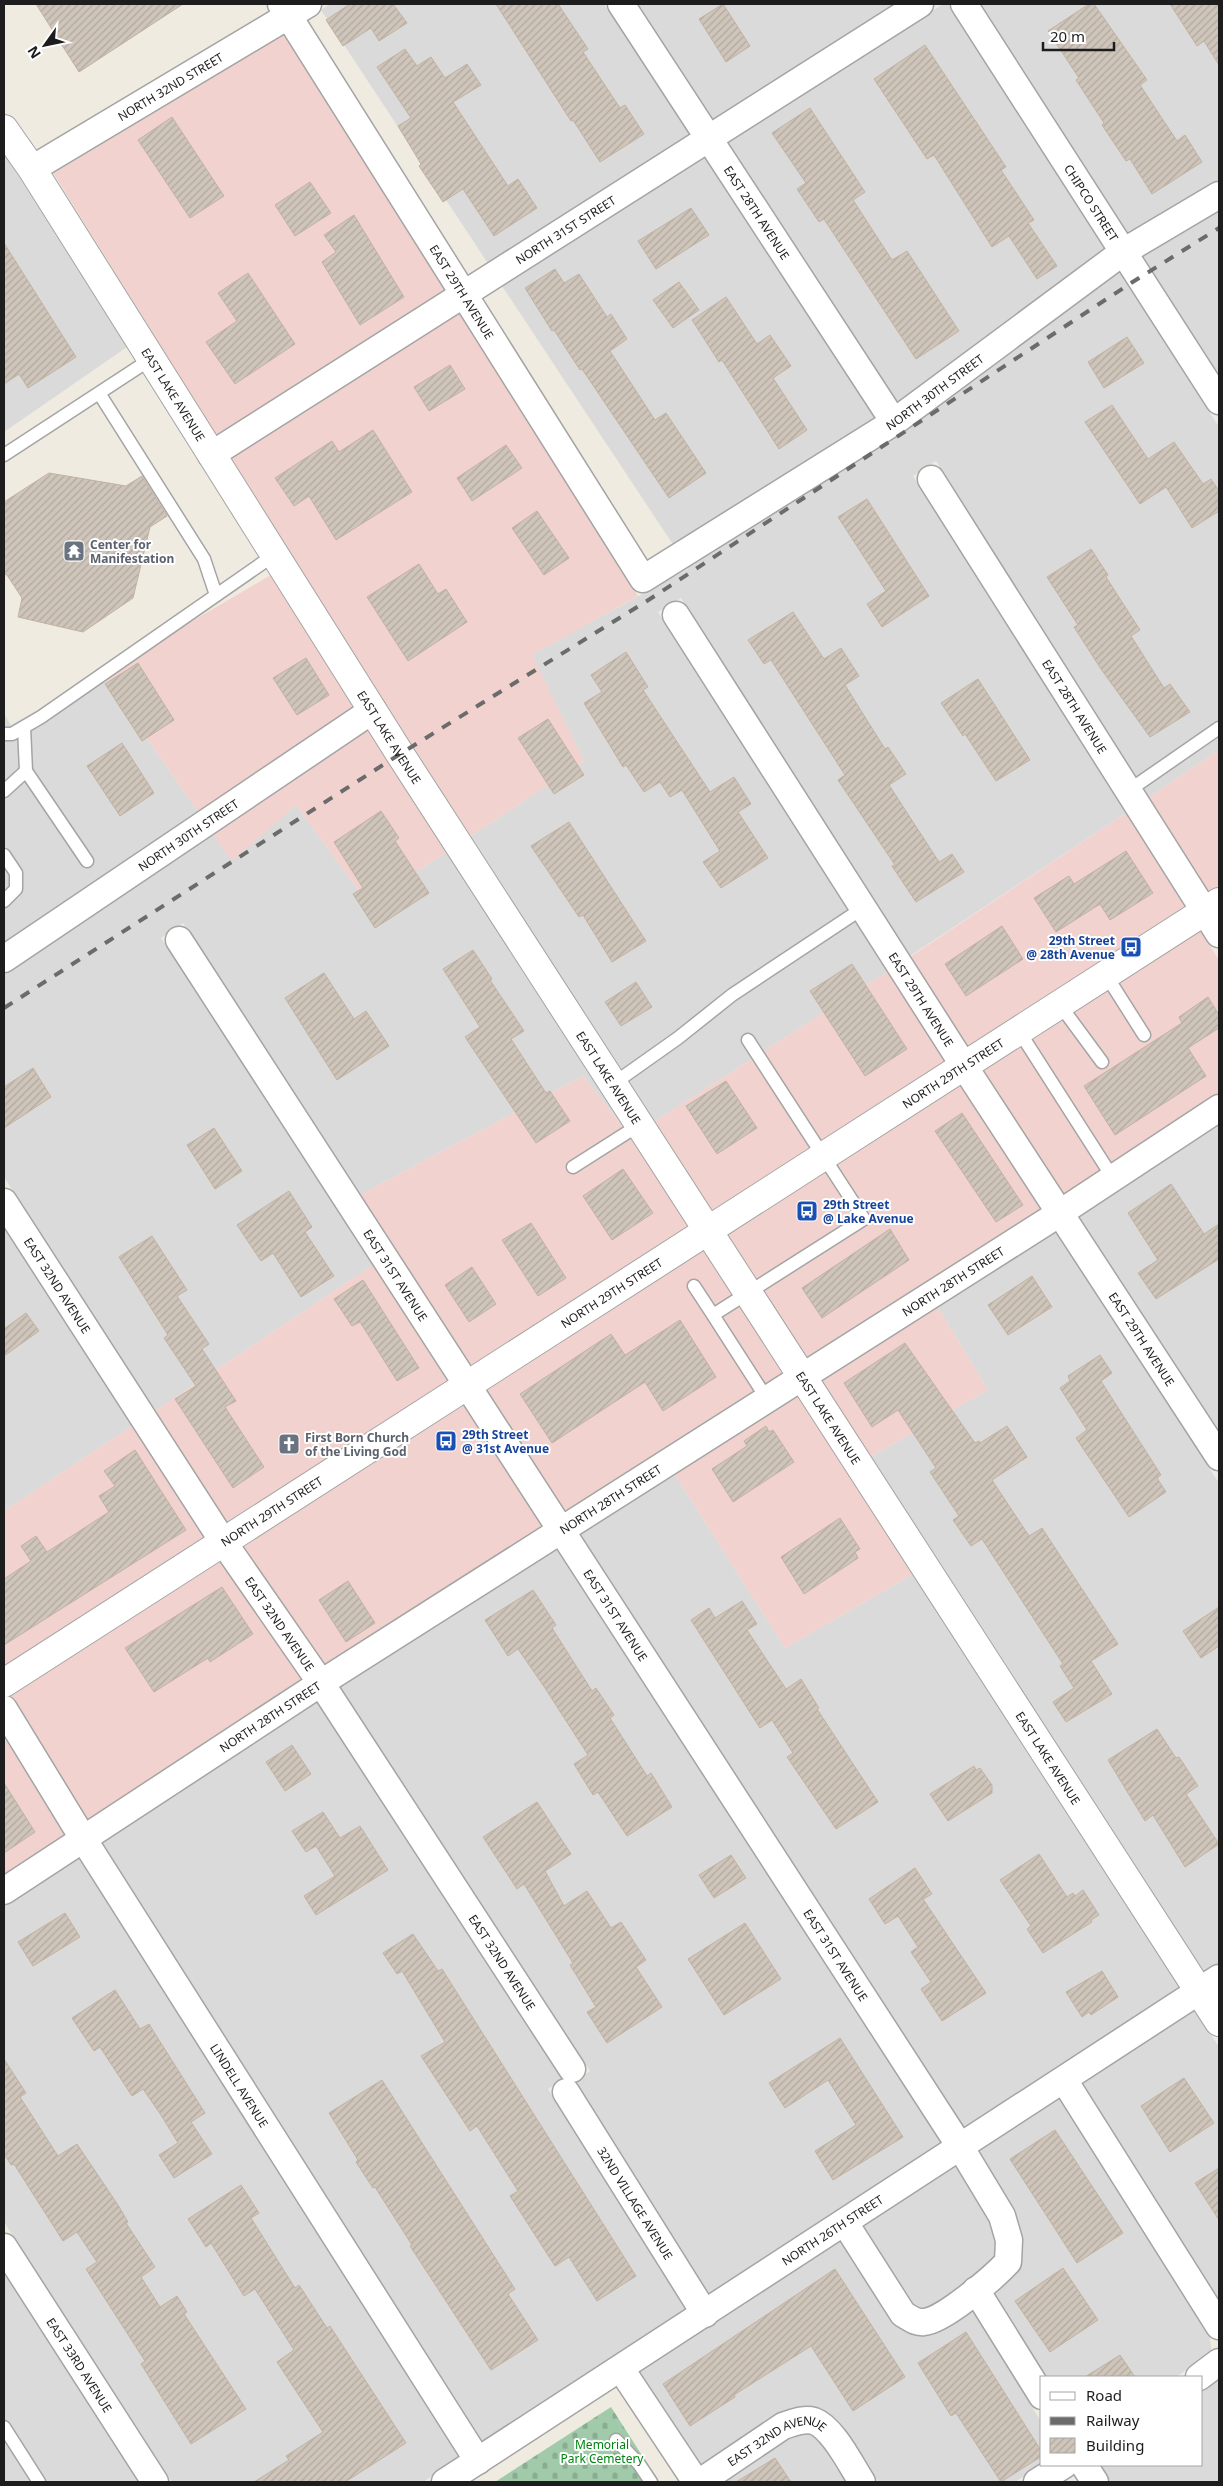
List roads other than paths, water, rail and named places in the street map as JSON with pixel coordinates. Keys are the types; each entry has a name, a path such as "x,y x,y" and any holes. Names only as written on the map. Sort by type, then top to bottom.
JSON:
{"street":[{"name":"EAST 28TH AVENUE","path":"621,4 894,422"},
{"name":"NORTH 31ST STREET","path":"211,456 920,4"},
{"name":"CHIPCO STREET","path":"964,4 1219,401"},
{"name":"NORTH 32ND STREET","path":"32,169 293,8"},
{"name":"EAST 29TH AVENUE","path":"293,8 466,294 643,579"},
{"name":"EAST LAKE AVENUE","path":"4,129 32,169 211,456 373,710 802,1377 1209,1985 1219,2022"},
{"name":"NORTH 30TH STREET","path":"643,579 894,422 1123,252 1219,195"},
{"name":"EAST 28TH AVENUE","path":"931,479 1128,791 1212,907 1219,934"},
{"name":"EAST 29TH AVENUE","path":"676,615 964,1066 1219,1458"},
{"name":"NORTH 30TH STREET","path":"4,959 373,710"},
{"name":"NORTH 29TH STREET","path":"4,1683 1212,907"},
{"name":"EAST 31ST AVENUE","path":"179,940 961,2148 1002,2216 1009,2240 1008,2262 993,2278 932,2321 922,2322 913,2320 903,2314 845,2224"},
{"name":"NORTH 28TH STREET","path":"4,1891 321,1683 1060,1213 1219,1108"},
{"name":"EAST 32ND AVENUE","path":"4,1202 224,1543 321,1683 569,2081"},
{"name":"LINDELL AVENUE","path":"4,1709 84,1840 478,2461"},
{"name":"NORTH 26TH STREET","path":"445,2482 845,2224 1209,1985"},
{"path":"1064,2080 1219,2326"},
{"name":"32ND VILLAGE AVENUE","path":"569,2081 705,2314"},
{"name":"EAST 33RD AVENUE","path":"4,2247 155,2482"},
{"path":"976,2290 1040,2393"},
{"path":"1200,2376 1219,2362"},
{"path":"621,2368 696,2482"},
{"name":"EAST 32ND AVENUE","path":"700,2482 783,2426 798,2420 813,2421 827,2429 862,2482"},
{"path":"1037,2482 1062,2466"},
{"path":"1085,2466 1095,2482"}],"lane":[{"path":"4,455 151,359"},
{"path":"99,393 204,559 216,595"},
{"path":"4,734 12,734 274,555"},
{"path":"24,726 26,772 86,860"},
{"path":"1128,791 1219,728"},
{"path":"4,791 26,772"},
{"path":"4,855 16,873 16,889 4,901"},
{"path":"613,1084 678,1038 732,995 863,908"},
{"path":"1106,975 1144,1035"},
{"path":"1060,1004 1102,1062"},
{"path":"1019,1031 1113,1178"},
{"path":"713,1315 864,1219 748,1040"},
{"path":"573,1167 639,1125"},
{"path":"694,1286 767,1399"},
{"path":"4,2427 39,2482"},
{"path":"616,2440 639,2464 651,2482"}],"railway":[{"path":"4,1008 400,754 650,599 1131,283 1219,228"}],"place":[{"name":"Center for Manifestation","path":"74,551"},
{"name":"29th Street @ 28th Avenue","path":"1131,947"},
{"name":"29th Street @ Lake Avenue","path":"807,1211"},
{"name":"29th Street @ 31st Avenue","path":"446,1441"},
{"name":"First Born Church of the Living God","path":"289,1444"}],"park label":[{"name":"Memorial Park Cemetery","path":"602,2451"}]}
